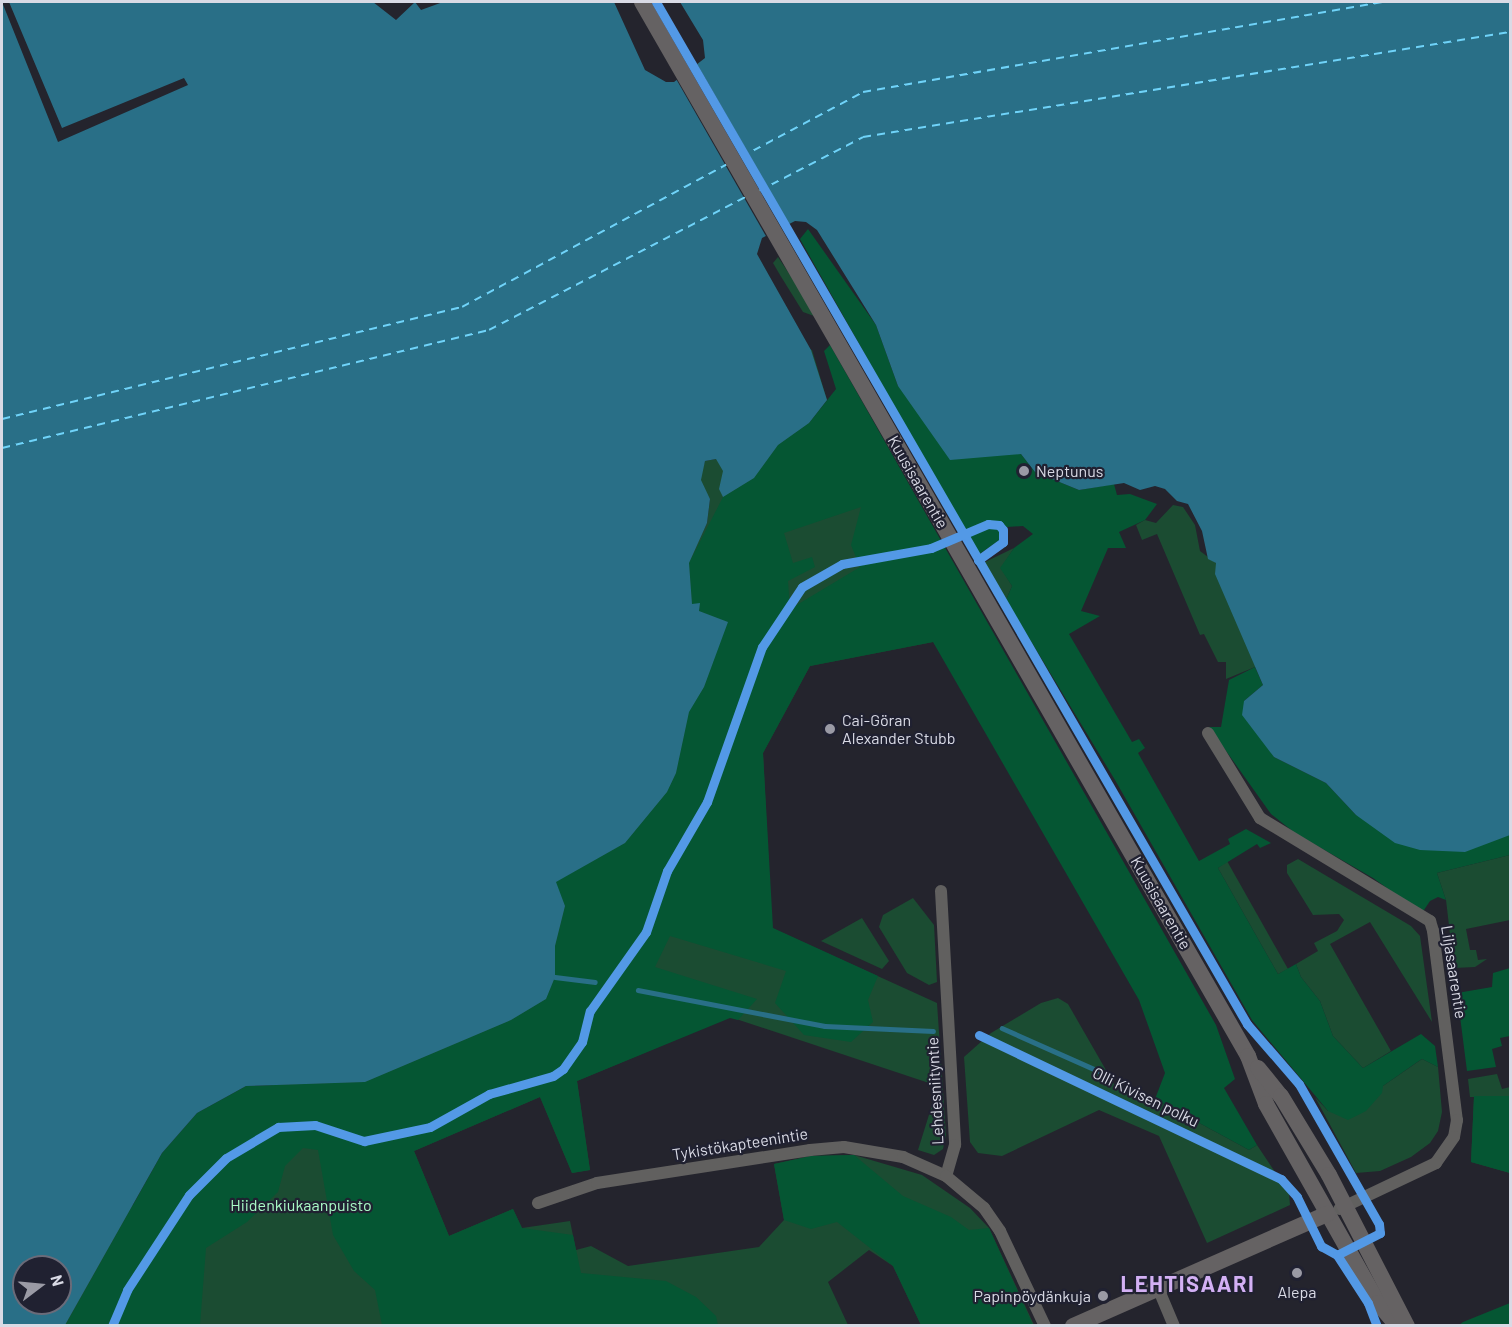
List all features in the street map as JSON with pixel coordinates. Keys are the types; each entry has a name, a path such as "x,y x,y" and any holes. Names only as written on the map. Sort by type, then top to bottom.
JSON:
{"main road":[{"name":"Kuusisaarentie","path":"642,2 1248,1056 1266,1104 1378,1303 1397,1326"},
{"name":"Kuusisaarentie","path":"1248,1056 1281,1096 1346,1206 1407,1326"},
{"path":"1073,1326 1328,1214"}],"street":[{"name":"Liljasaarentie","path":"1208,734 1260,818 1430,921 1433,932 1457,1120 1454,1137 1436,1163 1328,1214"},
{"name":"Lehdesniityntie","path":"941,891 955,1144 946,1176"},
{"name":"Tykistökapteenintie","path":"538,1203 597,1183 844,1147 903,1157 946,1176"},
{"path":"946,1176 972,1194 992,1218 1045,1326"},
{"path":"1158,1288 1174,1326"}],"green space":[{"path":"808,229 876,325 898,386 992,454 1021,454 1035,472 1079,490 1114,484 1117,495 1130,494 1157,504 1145,520 1119,532 1126,548 1108,548 1081,611 1100,616 1069,634 1132,742 1139,739 1145,748 1138,753 1199,861 1230,844 1228,839 1246,829 1271,843 1260,848 1257,844 1218,868 1278,974 1296,964 1301,977 1320,1001 1333,1036 1363,1068 1421,1034 1435,1046 1438,1067 1422,1059 1383,1086 1382,1093 1366,1111 1348,1120 1328,1111 1252,1020 1115,780 1006,600 1012,586 1000,568 1014,548 1033,534 1023,526 1007,527 1001,539 978,555 800,239"},
{"path":"778,257 814,316 803,312 780,275 773,263"},
{"name":"Hiidenkiukaanpuisto","path":"830,345 1216,1025 1235,1079 1224,1088 1257,1145 1249,1150 1155,1099 1165,1073 1139,1000 933,642 810,666 763,753 773,928 878,976 868,1000 873,1022 851,1042 804,1035 775,1003 786,971 670,936 655,967 757,999 738,1020 730,1018 577,1081 590,1170 572,1173 540,1097 414,1151 449,1236 513,1209 522,1228 573,1235 581,1273 666,1281 696,1297 716,1316 718,1325 382,1325 375,1290 354,1271 333,1235 318,1150 303,1148 285,1166 278,1192 247,1222 206,1248 200,1325 65,1326 162,1153 197,1113 246,1086 365,1082 511,1020 546,999 555,977 555,946 565,906 555,882 625,843 667,792 676,773 689,711 704,687 727,622 699,611 700,604 692,604 689,563 723,497 754,478 778,445 809,423 836,389 824,351","holes":["861,507 851,545 860,567 790,609 788,581 815,567 812,557 793,563 784,533"]},
{"name":"Hiidenkiukaanpuisto","path":"804,348 812,350 827,400 809,423 861,506 933,642 810,666 763,753 772,928 937,1003 946,1135 943,1149 934,1155 918,1150 938,1086 730,1017 577,1081 590,1170 572,1173 540,1097 414,1151 449,1236 513,1209 522,1228 570,1221 576,1250 591,1246 628,1266 759,1247 784,1220 774,1164 811,1156 854,1155 922,1175 970,1208 989,1228 1034,1325 921,1325 893,1266 869,1250 828,1282 848,1325 27,1326 43,1315 72,1315 72,1257 535,862 707,523 710,499 699,480 705,461 716,459"},
{"path":"1173,505 1183,507 1195,525 1200,551 1216,563 1229,604 1510,835 1255,667 1226,679 1226,662 1218,662 1204,634 1200,635 1157,534 1142,540 1136,525 1145,520 1156,523"},
{"path":"1014,548 1001,568 1012,586 1006,600 983,563"},
{"path":"1255,667 1263,685 1244,701 1274,757 1326,783 1356,815 1510,835 1510,855 1437,873 1446,900 1438,897 1430,901 1422,913 1373,878 1295,833 1271,814 1209,727 1221,727 1229,680"},
{"path":"1510,855 1510,920 1466,929 1470,950 1476,950 1478,960 1487,959 1475,967 1454,968 1446,900 1437,873"},
{"path":"1298,859 1411,926 1420,936 1432,1022 1370,922 1330,944 1391,1051 1363,1068 1333,1036 1320,1001 1301,977 1296,964 1318,951 1314,943 1337,931 1344,920 1339,914 1313,915 1287,873 1287,865"},
{"path":"1227,861 1288,969 1278,974 1218,868"},
{"path":"913,898 934,925 937,982 929,985 907,973 879,927 883,915"},
{"path":"862,918 889,961 882,969 821,941"},
{"path":"1510,968 1510,1036 1500,1038 1502,1046 1492,1049 1496,1067 1467,1071 1457,993 1492,987 1493,973"},
{"path":"1058,998 1068,1004 1114,1084 1155,1099 1249,1150 1257,1145 1289,1193 1290,1205 1207,1243 1159,1136 1099,1110 1002,1156 978,1153 970,1142 964,1057 991,1033 1041,1003"},
{"path":"1422,1059 1438,1067 1442,1112 1438,1131 1430,1143 1411,1157 1380,1171 1356,1173 1315,1097 1328,1111 1383,1086"},
{"path":"1497,1074 1502,1089 1510,1087 1510,1173 1471,1162 1474,1097 1470,1097 1468,1079"},
{"path":"1474,1096 1510,1096 1510,1173 1471,1162"},
{"path":"854,1155 903,1196 951,1217 969,1230 989,1228 1033,1325 921,1325 893,1266 837,1222 811,1229 784,1220 774,1164 811,1156"},
{"path":"1510,1303 1510,1325 1459,1325 1463,1322"}],"water":[{"path":"2,2 373,2 396,20 415,2 421,10 443,2 614,2 645,70 666,82 674,82 705,58 703,40 680,2 1510,2 1510,835 1465,852 1420,850 1395,843 1356,815 1326,783 1274,757 1242,715 1244,701 1263,685 1215,574 1216,563 1208,559 1202,531 1188,504 1177,501 1165,489 1155,486 1140,490 1124,483 1079,490 1035,472 1021,454 950,460 898,386 876,325 817,230 806,222 795,221 762,238 757,254 811,350 827,400 809,423 778,445 754,478 723,497 719,489 723,471 716,459 705,461 701,480 710,499 707,523 689,563 692,604 700,603 699,611 728,622 704,687 689,712 676,773 667,792 625,843 556,882 565,906 555,946 555,977 546,999 511,1020 365,1082 246,1086 197,1113 162,1153 72,1313 72,1255 12,1255 12,1315 71,1315 65,1325 2,1326"}],"pier":[{"path":"2,2 9,2 62,128 184,78 188,85 58,142"},
{"path":"697,64 790,226 767,238 675,77"}],"waterway":[{"path":"555,977 595,982"},
{"path":"638,990 825,1026 933,1031"},
{"path":"1002,1028 1101,1072"}],"ferry route":[{"path":"741,157 863,92 1382,2"},
{"path":"759,191 863,137 1510,32"},
{"path":"2,419 462,307 726,165"},
{"path":"2,448 489,330 746,197"}],"cycle path":[{"path":"656,2 1247,1024 1299,1084 1379,1224 1380,1233 1337,1255"},
{"path":"112,1326 127,1290 189,1195 226,1158 278,1127 315,1125 364,1141 430,1127 489,1094 553,1076 563,1069 582,1042 590,1011 646,932 667,871 707,802 762,647 802,587 842,564 931,548 988,524 999,525 1003,530 1003,542 978,560"},
{"name":"Olli Kivisen polku","path":"979,1035 1281,1179 1297,1197 1321,1246 1337,1255 1368,1303 1377,1326"}],"place":[{"name":"Neptunus","path":"1024,471"},
{"name":"Cai-Göran Alexander Stubb","path":"830,729"},
{"name":"Alepa","path":"1297,1273"},
{"name":"Papinpöydänkuja","path":"1103,1296"}],"district":[{"name":"LEHTISAARI","path":"1188,1284"}]}
